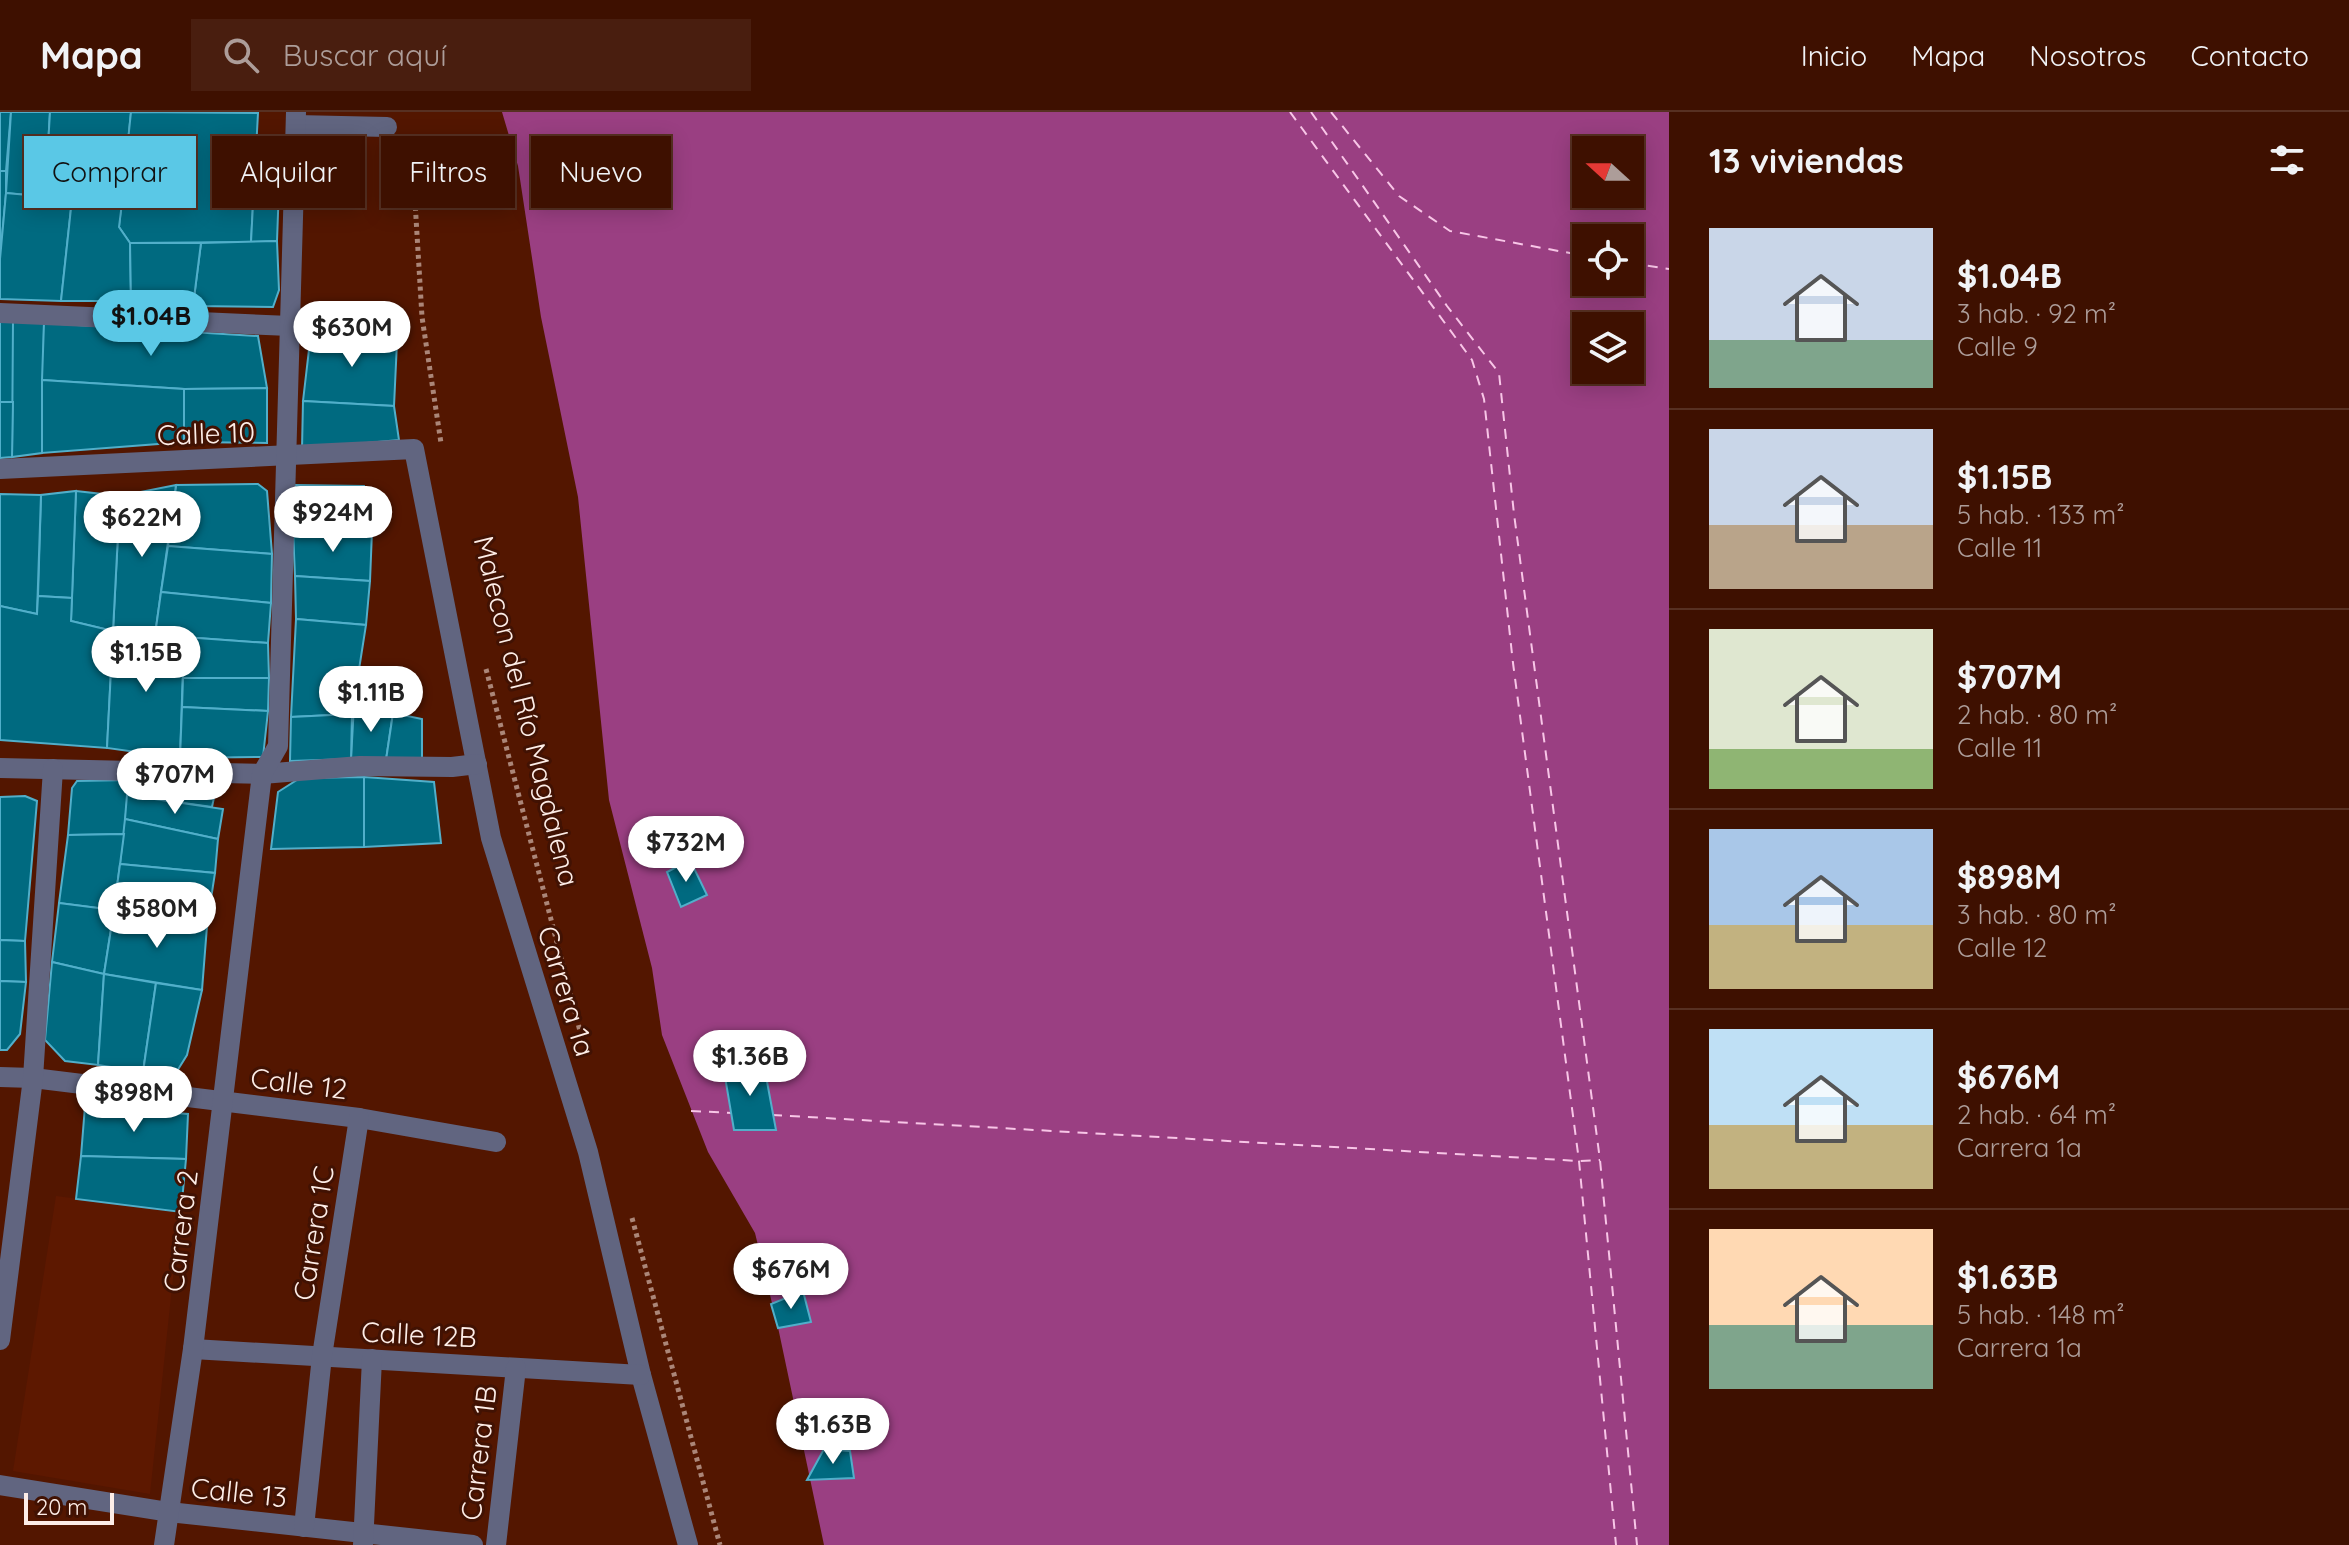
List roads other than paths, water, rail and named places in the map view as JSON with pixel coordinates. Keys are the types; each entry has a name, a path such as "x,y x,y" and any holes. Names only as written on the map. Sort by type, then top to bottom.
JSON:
{"street":[{"path":"296,119 387,127"},
{"name":"Carrera 2","path":"164,1545 193,1349 262,774 278,746 296,119"},
{"path":"0,313 290,326"},
{"name":"Calle 10","path":"0,469 414,449"},
{"name":"Carrera 1a","path":"414,449 501,873 604,1211 641,1375 688,1545"},
{"path":"0,768 262,774 360,766 452,767 477,764"},
{"path":"0,1340 33,1078 53,769"},
{"name":"Calle 12","path":"0,1077 33,1078 359,1118 496,1142"},
{"name":"Carrera 1C","path":"304,1527 322,1356 359,1118"},
{"name":"Calle 12B","path":"193,1349 641,1375"},
{"path":"364,1539 372,1359"},
{"name":"Carrera 1B","path":"496,1545 516,1368"},
{"name":"Calle 13","path":"0,1485 169,1512 304,1527 364,1539 473,1545"}]}
